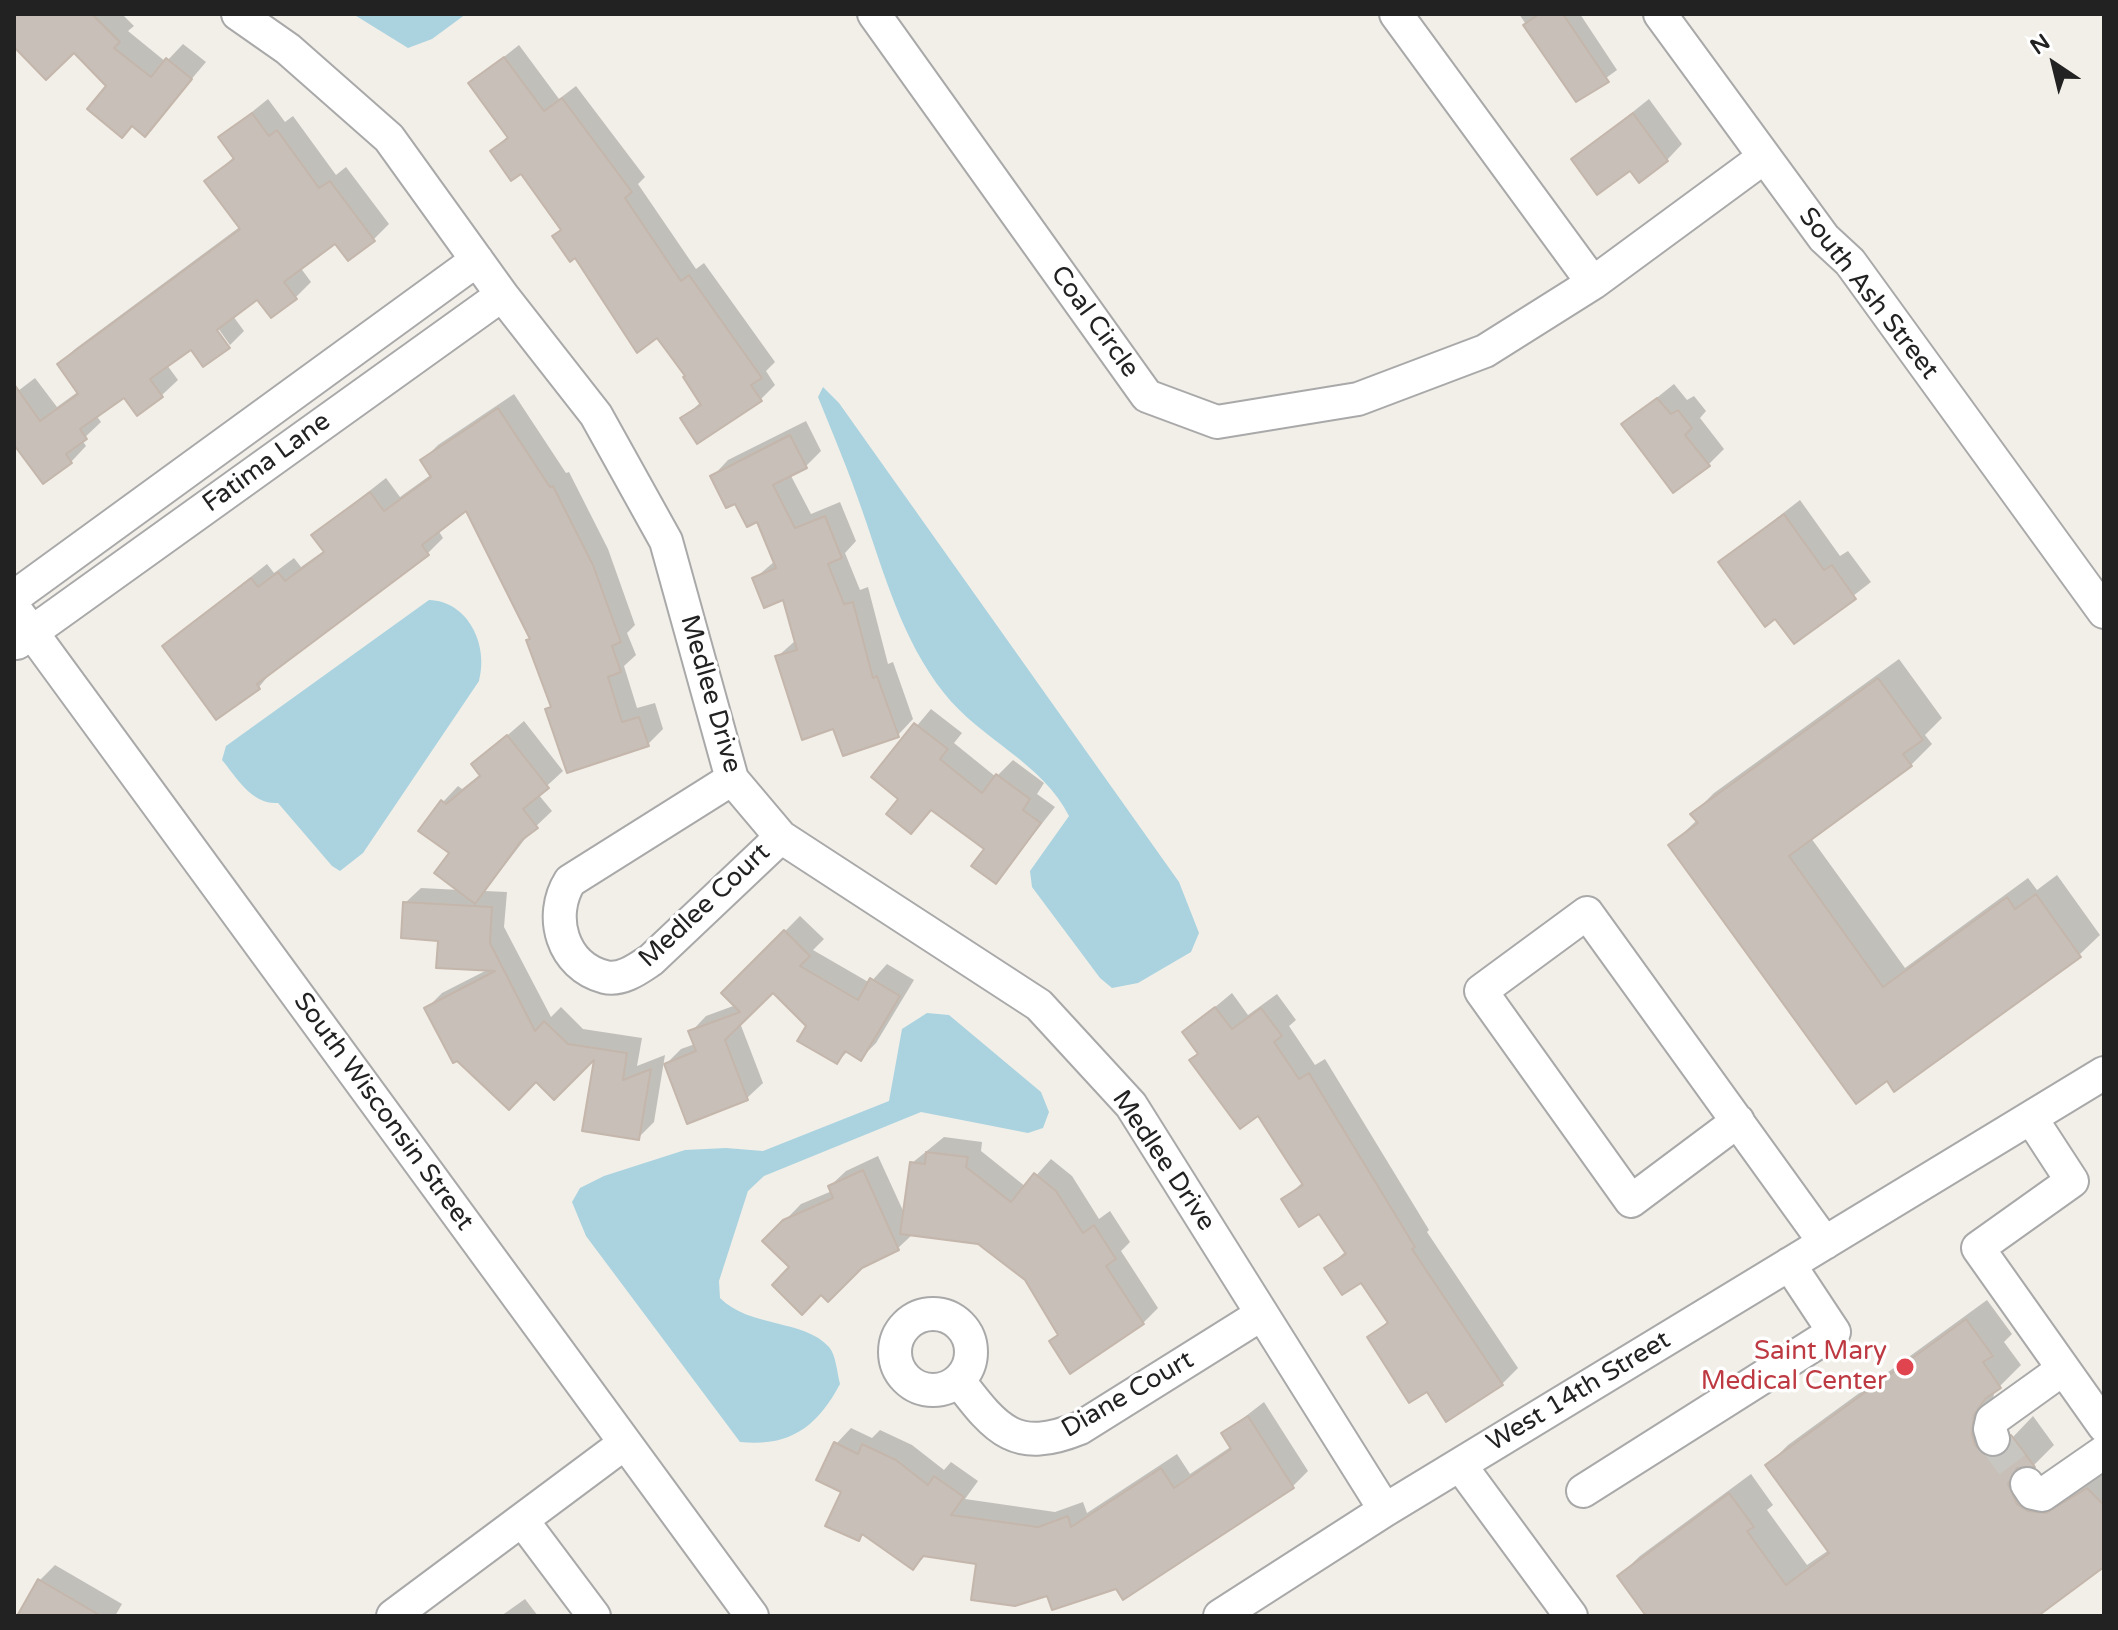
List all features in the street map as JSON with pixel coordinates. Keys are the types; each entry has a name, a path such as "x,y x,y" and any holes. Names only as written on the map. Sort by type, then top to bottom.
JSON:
{"street":[{"name":"Medlee Drive","path":"238,14 288,49 389,138 502,295 596,415 666,541 732,779 781,837 1039,1005 1131,1105 1385,1510"},
{"name":"Coal Circle","path":"874,14 1147,396 1217,422 1358,399 1485,351 1593,283 1763,158"},
{"path":"1396,14 1593,283"},
{"name":"South Ash Street","path":"1660,14 1824,238 1850,262 2104,612"},
{"name":"Fatima Lane","path":"14,597 477,260"},
{"name":"Fatima Lane","path":"20,628 502,295"},
{"name":"South Wisconsin Street","path":"20,628 752,1616"},
{"name":"Medlee Court","path":"732,779 570,881 560,898 557,919 566,945 582,965 607,978 631,973 651,960 781,837"},
{"path":"1738,1121 1631,1201 1481,991 1587,913 1738,1121 1825,1243"},
{"name":"West 14th Street","path":"1220,1616 1385,1510 2104,1073"},
{"path":"2031,1118 2072,1181 1978,1248 2104,1426"},
{"path":"1583,1491 1834,1332 1789,1264"},
{"name":"Diane Court","path":"959,1381 994,1424 1016,1437 1051,1440 1080,1428 1262,1314"},
{"path":"1993,1439 1990,1429 1992,1420 2063,1369"},
{"path":"393,1616 625,1443"},
{"path":"2027,1484 2033,1493 2042,1495 2104,1452"},
{"path":"1460,1465 1571,1616"},
{"path":"522,1520 594,1616"}],"water":[{"path":"353,14 466,14 432,39 408,48"},
{"path":"823,387 839,403 1179,882 1199,933 1191,952 1138,983 1112,988 1100,978 1032,887 1030,871 1069,816 1044,781 959,709 929,673 905,628 818,397"},
{"path":"429,600 455,608 472,627 481,653 479,681 363,853 340,871 332,866 278,803 260,800 239,782 222,760 226,746"},
{"path":"927,1013 949,1015 1041,1092 1049,1112 1043,1128 1028,1133 921,1112 764,1176 748,1191 719,1281 720,1298 746,1314 818,1338 831,1350 840,1384 822,1412 800,1431 773,1441 740,1442 586,1236 572,1202 580,1188 604,1176 685,1150 726,1148 763,1151 889,1101 902,1029"}],"building":[{"path":"14,14 92,14 120,42 114,48 151,77 166,58 192,79 145,137 132,126 122,138 87,109 106,86 74,53 46,80 14,47"},
{"path":"1539,14 1563,14 1609,82 1576,102 1523,25"},
{"path":"504,57 544,111 562,98 632,192 625,198 681,281 689,275 762,378 751,385 762,401 697,444 680,418 701,405 685,376 657,338 637,353 575,258 570,262 552,236 561,230 521,174 511,181 490,151 508,138 468,83"},
{"path":"252,113 269,136 277,130 319,188 330,181 375,241 348,261 335,244 284,282 297,299 271,318 257,300 217,330 230,348 203,367 191,350 150,379 163,397 137,416 124,398 80,429 87,439 66,454 72,463 43,484 14,445 14,384 40,421 78,394 57,364 240,229 204,181 234,159 218,137"},
{"path":"1633,113 1668,161 1639,183 1630,171 1597,195 1571,159"},
{"path":"1657,398 1671,414 1678,410 1692,428 1685,435 1710,466 1673,493 1621,424"},
{"path":"498,408 550,487 553,486 593,565 621,642 612,646 621,672 608,677 622,722 639,717 649,746 567,773 545,709 551,707 526,640 530,639 466,511 422,545 429,555 257,684 260,689 216,720 162,646 251,578 258,587 278,572 285,581 324,552 311,535 370,492 384,511 431,477 420,460"},
{"path":"790,435 807,468 773,485 795,528 825,516 842,558 828,564 844,604 853,602 873,678 877,676 899,737 843,756 833,729 802,740 775,656 797,650 783,600 764,608 752,578 776,568 757,522 747,527 735,504 726,508 710,476"},
{"path":"1784,514 1824,570 1832,565 1856,599 1794,644 1775,619 1765,627 1718,562"},
{"path":"1878,678 1923,740 1903,754 1912,766 1789,856 1883,987 2007,897 2015,909 2036,894 2081,957 1894,1092 1887,1081 1856,1104 1668,845 1698,823 1690,814"},
{"path":"914,723 948,749 940,759 982,793 996,774 1030,799 1023,810 1041,823 996,884 971,866 984,849 931,810 911,834 886,814 898,799 871,777"},
{"path":"507,735 549,788 523,809 538,828 522,840 475,904 434,873 449,853 418,831 441,800 446,804 480,776 471,764"},
{"path":"403,902 492,907 490,943 535,1031 544,1021 568,1044 627,1053 623,1080 651,1069 639,1140 582,1131 594,1060 554,1100 536,1082 509,1110 457,1061 453,1063 424,1008 495,971 436,968 438,941 401,938"},
{"path":"784,930 810,956 800,966 858,1000 870,978 900,996 861,1061 845,1051 837,1064 797,1041 806,1026 773,993 725,1040 748,1100 687,1124 664,1064 696,1051 688,1031 740,1012 721,993"},
{"path":"1215,1007 1232,1029 1261,1008 1282,1036 1274,1042 1299,1079 1309,1073 1415,1247 1412,1249 1503,1385 1446,1422 1427,1392 1409,1403 1367,1337 1388,1323 1361,1283 1342,1295 1324,1268 1346,1254 1319,1214 1299,1227 1281,1199 1303,1185 1258,1116 1240,1129 1189,1060 1198,1054 1182,1032"},
{"path":"926,1152 968,1157 966,1167 1011,1202 1034,1173 1056,1191 1083,1233 1094,1225 1116,1259 1106,1266 1144,1324 1070,1374 1049,1341 1058,1335 1025,1280 978,1244 900,1234 910,1162 925,1164"},
{"path":"863,1170 899,1250 862,1268 828,1302 821,1295 802,1315 772,1285 789,1267 762,1241 783,1220 833,1198 828,1186"},
{"path":"1966,1319 1993,1356 1983,1362 2001,1388 1985,1399 1974,1415 1972,1434 1975,1445 1988,1457 1998,1457 2007,1451 2011,1435 2035,1467 2017,1468 2008,1484 2017,1504 2028,1511 2046,1513 2087,1488 2104,1505 2104,1567 2038,1616 1646,1616 1617,1576 1729,1493 1754,1527 1747,1531 1786,1585 1829,1553 1765,1465"},
{"path":"1248,1416 1294,1488 1123,1600 1116,1589 1052,1610 1047,1596 1015,1606 971,1600 976,1564 923,1556 913,1570 862,1534 859,1541 825,1526 841,1492 816,1480 834,1442 858,1454 862,1444 896,1460 928,1485 934,1476 964,1497 951,1515 1038,1527 1068,1516 1071,1527 1161,1468 1174,1488 1231,1449 1221,1433"},
{"path":"38,1579 101,1616 17,1616"}],"tunnel":[{"path":"1993,1439 2027,1484"}],"place":[{"name":"Saint Mary Medical Center","path":"1905,1367"}]}
